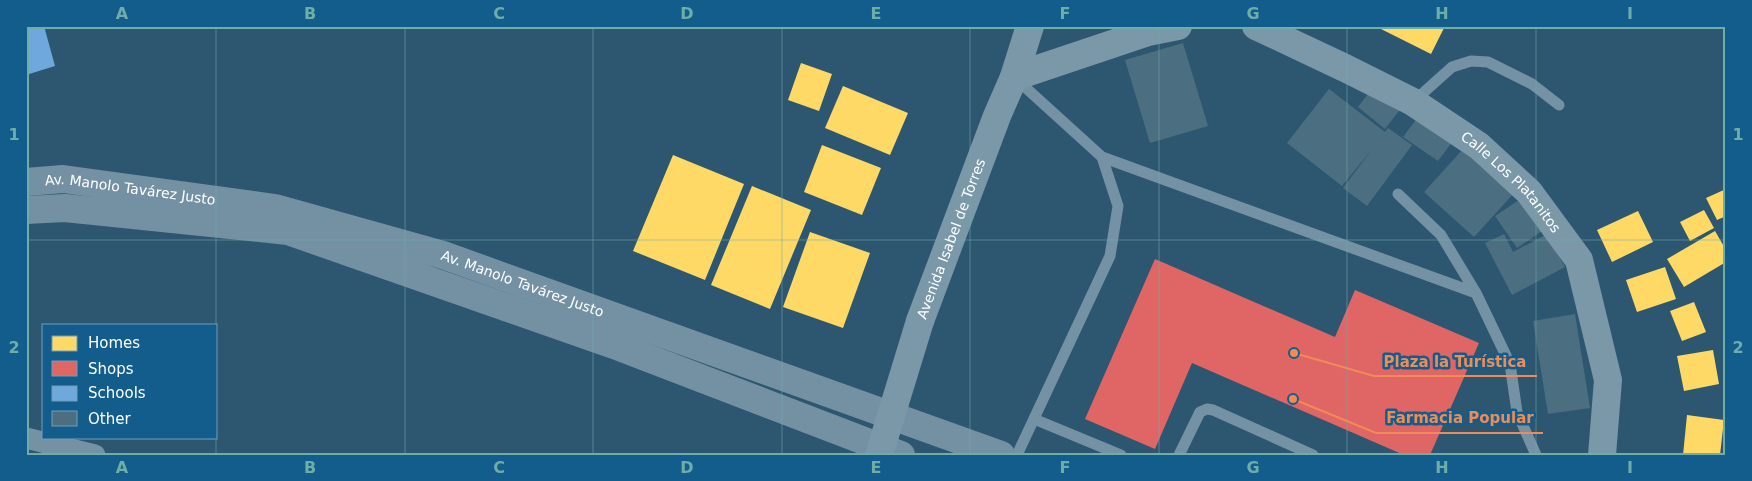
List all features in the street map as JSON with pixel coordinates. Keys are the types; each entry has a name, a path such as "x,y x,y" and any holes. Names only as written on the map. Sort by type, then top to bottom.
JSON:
{"main road":[{"name":"Av. Manolo Tavárez Justo","path":"26,182 63,180 275,208 443,255 1001,455"},
{"name":"Av. Manolo Tavárez Justo","path":"26,210 65,208 288,231 614,346 901,455"}],"street":[{"name":"Avenida Isabel de Torres","path":"879,455 920,321 997,116 1014,77 1030,26"},
{"path":"1014,77 1148,32 1178,26"},
{"name":"Calle Los Platanitos","path":"1256,26 1413,102 1479,146 1529,192 1579,260 1608,380 1602,455"},
{"path":"26,438 94,455"}],"lane":[{"path":"1413,102 1452,67 1471,61 1488,62 1532,84 1559,105"},
{"path":"1014,77 1102,157 1476,293"},
{"path":"1017,455 1110,256 1118,206 1102,157"},
{"path":"1398,194 1441,235 1476,293 1510,364 1517,412 1536,455"},
{"path":"1179,455 1200,412 1207,409 1313,455"},
{"path":"1034,419 1121,455"}],"building: Homes":[{"path":"1375,26 1445,26 1431,54"},
{"path":"801,63 832,74 819,111 788,100"},
{"path":"843,86 908,113 890,155 825,128"},
{"path":"822,145 881,168 862,215 804,192"},
{"path":"673,155 744,184 705,280 633,251"},
{"path":"752,186 811,210 770,309 711,285"},
{"path":"1726,189 1726,216 1717,220 1706,198"},
{"path":"1704,210 1714,228 1690,241 1680,222"},
{"path":"1638,211 1653,242 1612,262 1597,230"},
{"path":"1715,231 1726,250 1726,262 1684,287 1667,259"},
{"path":"810,232 870,253 843,328 783,307"},
{"path":"1665,267 1676,299 1637,312 1626,280"},
{"path":"1694,302 1706,332 1682,341 1670,311"},
{"path":"1713,350 1719,384 1684,391 1677,356"},
{"path":"1687,415 1724,420 1720,455 1683,455"}],"building: Shops":[{"path":"1155,259 1335,337 1355,290 1479,343 1430,455 1404,455 1192,363 1155,449 1085,419"}],"building: Schools":[{"path":"26,26 44,26 55,66 26,75"}],"building: Other":[{"path":"1183,43 1208,126 1150,143 1125,60"},
{"path":"1374,86 1402,107 1385,129 1358,107"},
{"path":"1329,89 1385,132 1388,128 1412,145 1367,206 1343,188 1373,148 1342,186 1287,143"},
{"path":"1422,112 1456,137 1438,161 1403,137"},
{"path":"1465,147 1515,192 1474,237 1424,192"},
{"path":"1522,198 1545,229 1517,248 1495,216"},
{"path":"1504,234 1513,252 1547,234 1565,267 1512,295 1485,243"},
{"path":"1575,314 1590,408 1548,414 1533,321"}],"place":[{"name":"Plaza la Turística","path":"1294,353"},
{"name":"Farmacia Popular","path":"1293,399"}]}
